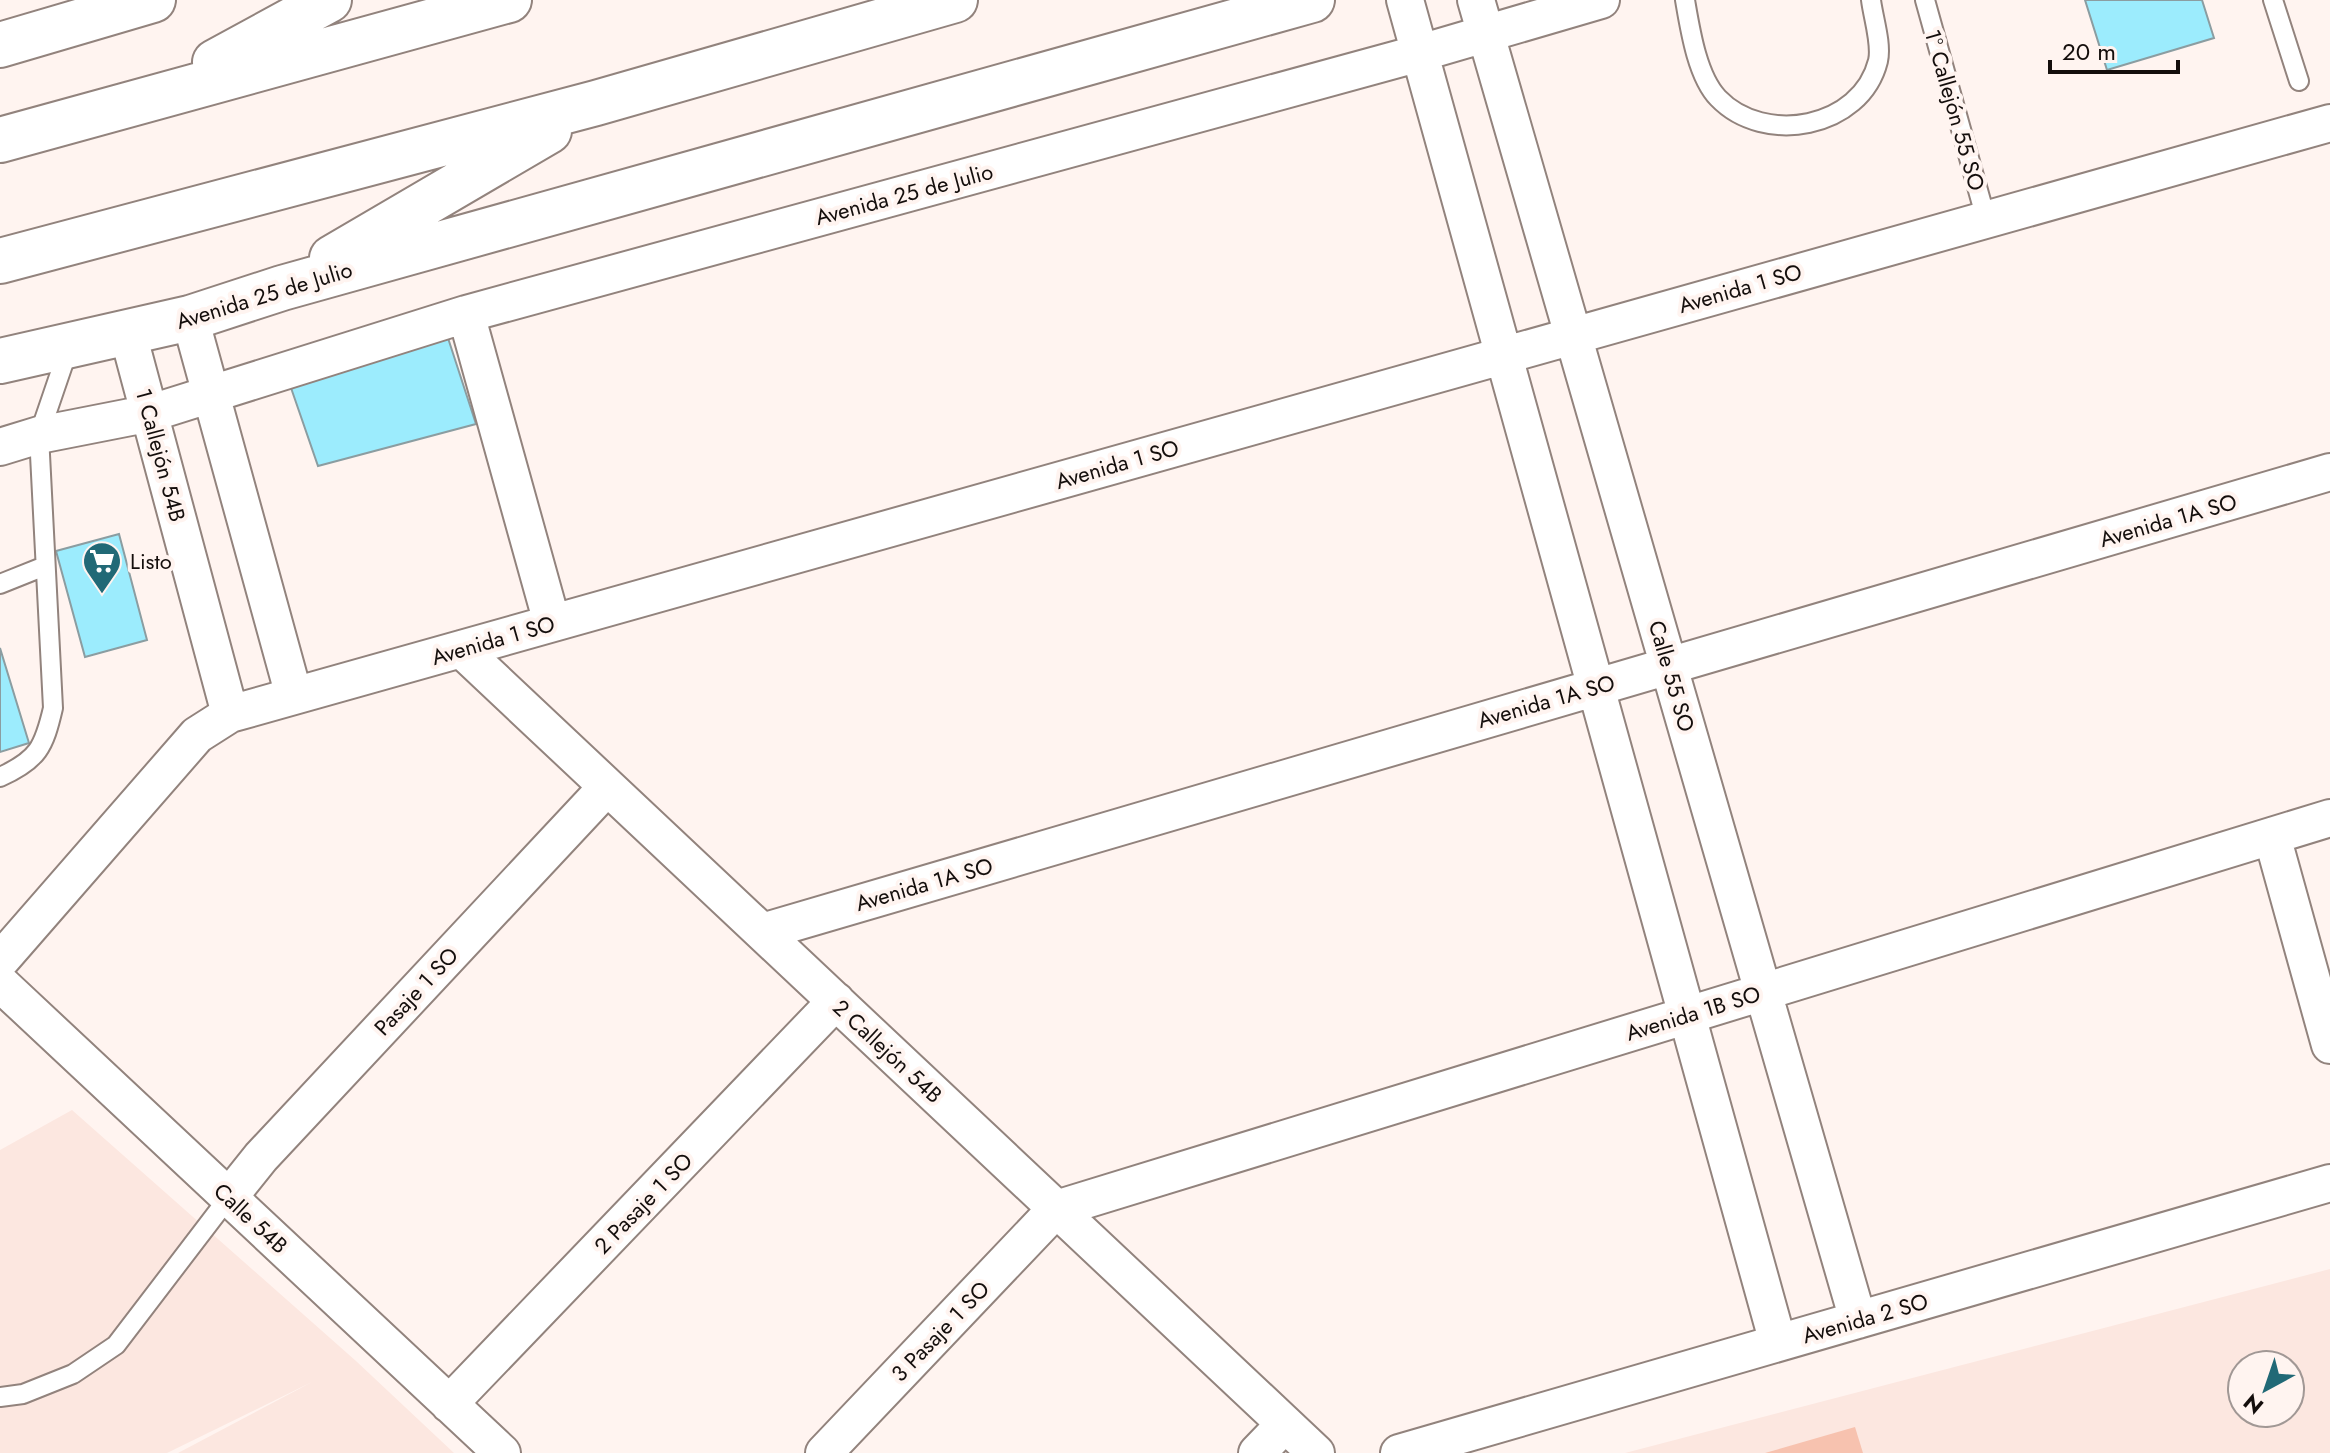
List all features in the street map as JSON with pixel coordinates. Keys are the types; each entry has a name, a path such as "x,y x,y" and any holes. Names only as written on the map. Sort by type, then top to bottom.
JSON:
{"main road":[{"path":"0,45 153,0"},
{"path":"151,96 329,0"},
{"path":"0,140 509,0"},
{"path":"0,261 596,103 955,0"},
{"name":"Avenida 25 de Julio","path":"0,361 190,318 282,288 1312,0"},
{"path":"282,288 596,103"}],"street":[{"path":"1405,0 1778,1343"},
{"name":"Avenida 25 de Julio","path":"0,447 39,435 151,413 466,314 1420,53 1481,16 1601,0"},
{"name":"Calle 55 SO","path":"1481,16 1858,1320"},
{"name":"Avenida 1 SO","path":"0,961 197,735 230,714 2330,123"},
{"path":"466,314 552,623"},
{"path":"190,318 294,696"},
{"name":"1 Callejón 54B","path":"128,334 230,714"},
{"name":"Avenida 1A SO","path":"762,932 2330,472"},
{"name":"2 Callejón 54B","path":"461,649 1316,1453"},
{"name":"Pasaje 1 SO","path":"229,1197 261,1157 607,787"},
{"name":"Avenida 1B SO","path":"1056,1209 2330,818"},
{"path":"2272,836 2330,1045"},
{"name":"Calle 54B","path":"0,983 502,1453"},
{"name":"2 Pasaje 1 SO","path":"449,1404 836,1001"},
{"name":"Avenida 2 SO","path":"1399,1453 2330,1183"},
{"name":"3 Pasaje 1 SO","path":"824,1453 1056,1209"},
{"path":"1257,1453 1285,1424"}],"lane":[{"path":"1685,0 1701,65 1717,98 1753,121 1782,127 1809,124 1843,110 1868,85 1879,58 1871,0"},
{"name":"1º Callejón 55 SO","path":"1925,0 1986,219"},
{"path":"2273,0 2299,81"},
{"path":"0,777 21,768 44,745 53,708 39,435 70,343"},
{"path":"0,584 45,566"},
{"path":"0,1397 23,1394 73,1374 116,1345 229,1197"}],"shaded area":[{"path":"72,1110 356,1361 454,1453 178,1453 312,1382 167,1453 0,1453 0,1150"},
{"path":"2330,1269 2330,1453 1625,1453"},
{"path":"1855,1427 1863,1453 1765,1453"}],"building":[{"path":"2085,0 2202,0 2214,38 2107,70"},
{"path":"448,338 476,424 318,466 290,385"},
{"name":"Listo","path":"119,534 147,640 85,657 56,551"},
{"path":"0,648 29,743 0,752"}],"place":[{"name":"Listo","path":"102,595"}]}
